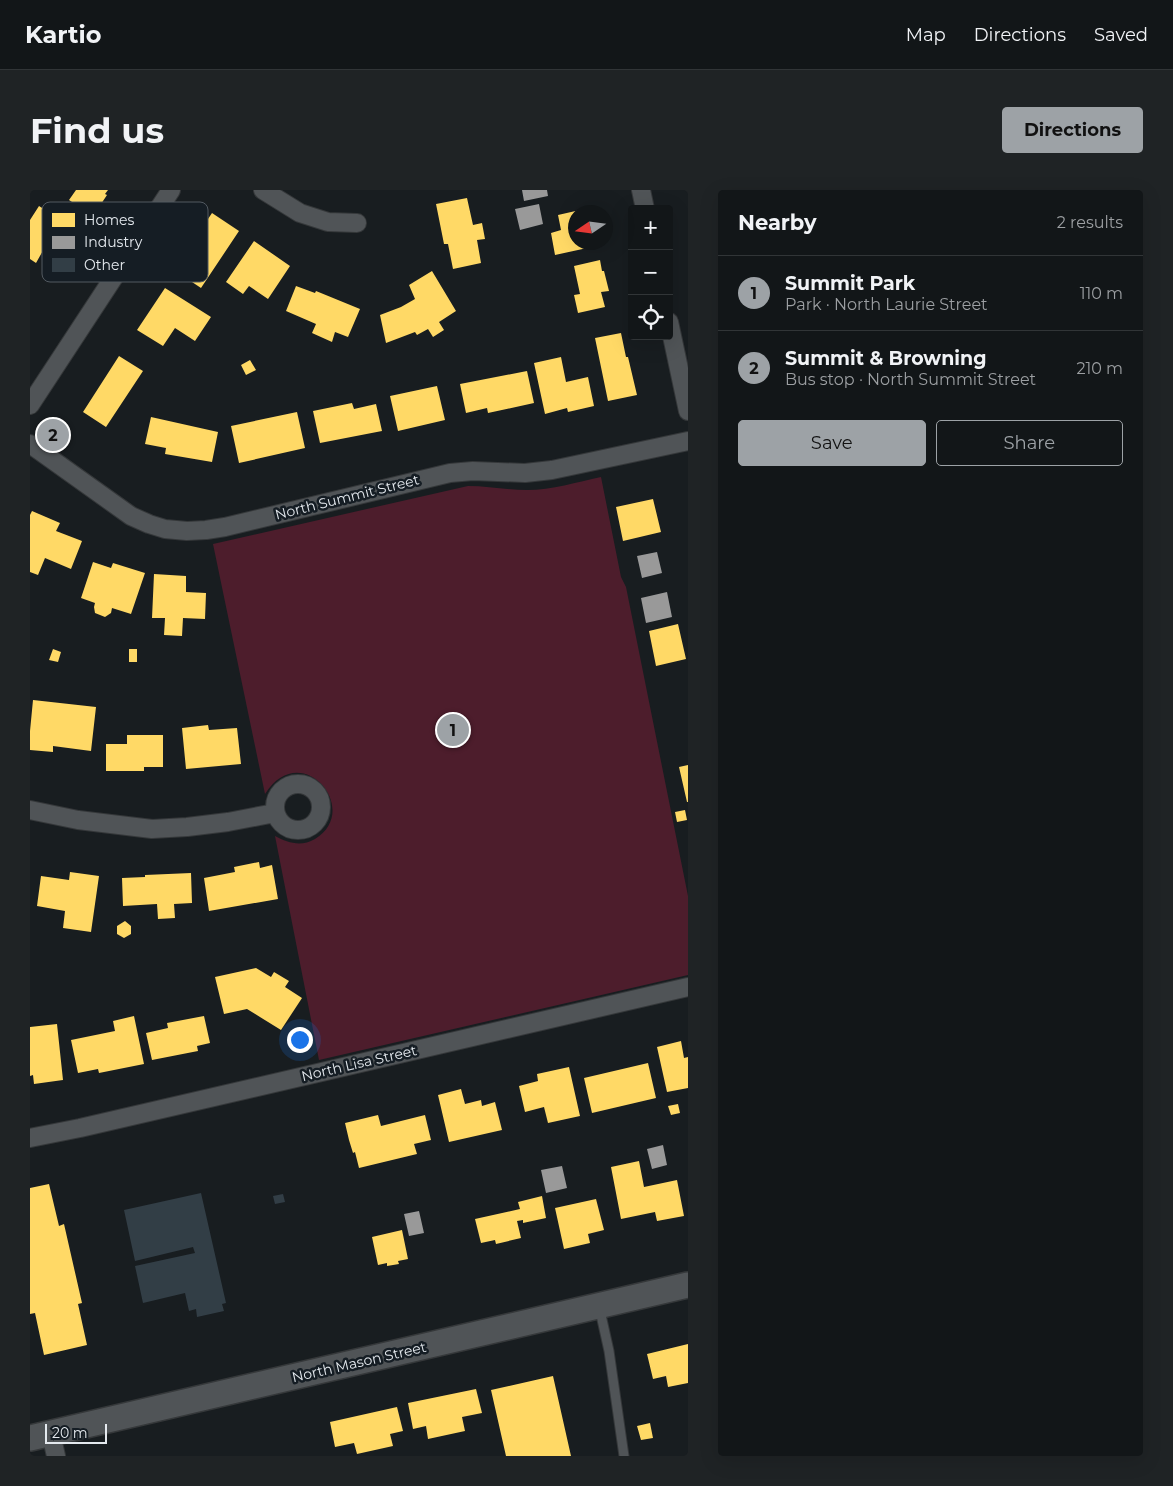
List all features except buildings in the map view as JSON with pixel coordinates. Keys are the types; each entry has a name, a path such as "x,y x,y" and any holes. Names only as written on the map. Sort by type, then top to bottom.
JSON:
{"main road":[{"name":"North Mason Street","path":"46,1443 599,1306 688,1286"}],"street":[{"path":"164,202 172,190"},
{"path":"263,190 300,214 328,222 357,223"},
{"path":"641,190 644,205"},
{"path":"30,405 111,282"},
{"path":"673,340 688,411"},
{"name":"North Summit Street","path":"30,444 131,516 165,529 187,531 225,527 450,473 473,471 525,473 552,470 688,441"},
{"path":"30,810 78,820 152,829 195,826 275,813"},
{"name":"North Lisa Street","path":"30,1138 688,987"}],"lane":[{"path":"599,1306 609,1351 624,1456"}],"shaded area":[{"path":"601,477 621,577 626,587 688,896 688,975 319,1060 275,836 295,843 305,843 315,839 328,826 332,812 330,797 322,784 309,776 295,773 279,778 265,794 213,544 468,486 536,490"}],"place":[{"name":"Summit & Browning","path":"53,435"},
{"name":"Summit Park","path":"453,730"}]}
